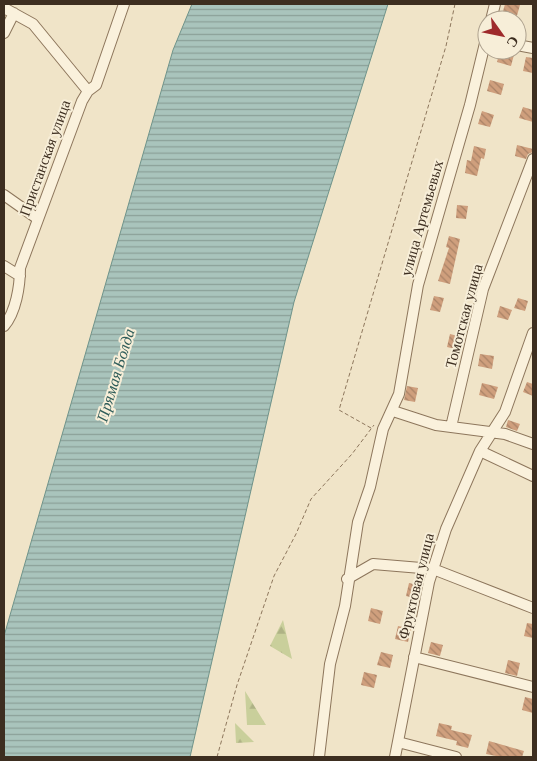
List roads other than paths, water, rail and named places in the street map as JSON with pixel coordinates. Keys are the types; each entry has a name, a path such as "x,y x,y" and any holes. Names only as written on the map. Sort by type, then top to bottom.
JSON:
{"street":[{"name":"Пристанская улица","path":"4,326 10,319 20,276 20,268 38,219 82,101 88,91 96,85 124,4"},
{"path":"4,8 33,24 88,91"},
{"path":"4,33 14,13"},
{"name":"улица Артемьевых","path":"319,757 330,664 345,606 347,579 358,522 370,487 383,429 399,394 418,285 470,105 481,60"},
{"name":"Томотская улица","path":"451,427 483,289 533,159"},
{"path":"4,195 38,219"},
{"path":"4,266 20,276"},
{"name":"Фруктовая улица","path":"395,757 433,569 446,529 480,452 505,412 533,333"},
{"path":"392,410 436,425 494,432 533,444"},
{"path":"480,452 533,476"},
{"path":"347,579 373,564 433,569 533,608"},
{"path":"414,657 533,687"},
{"path":"398,742 456,757"}],"water":[{"name":"Прямая Болда","path":"192,4 388,4 294,302 190,757 4,757 4,636 173,50"}]}
